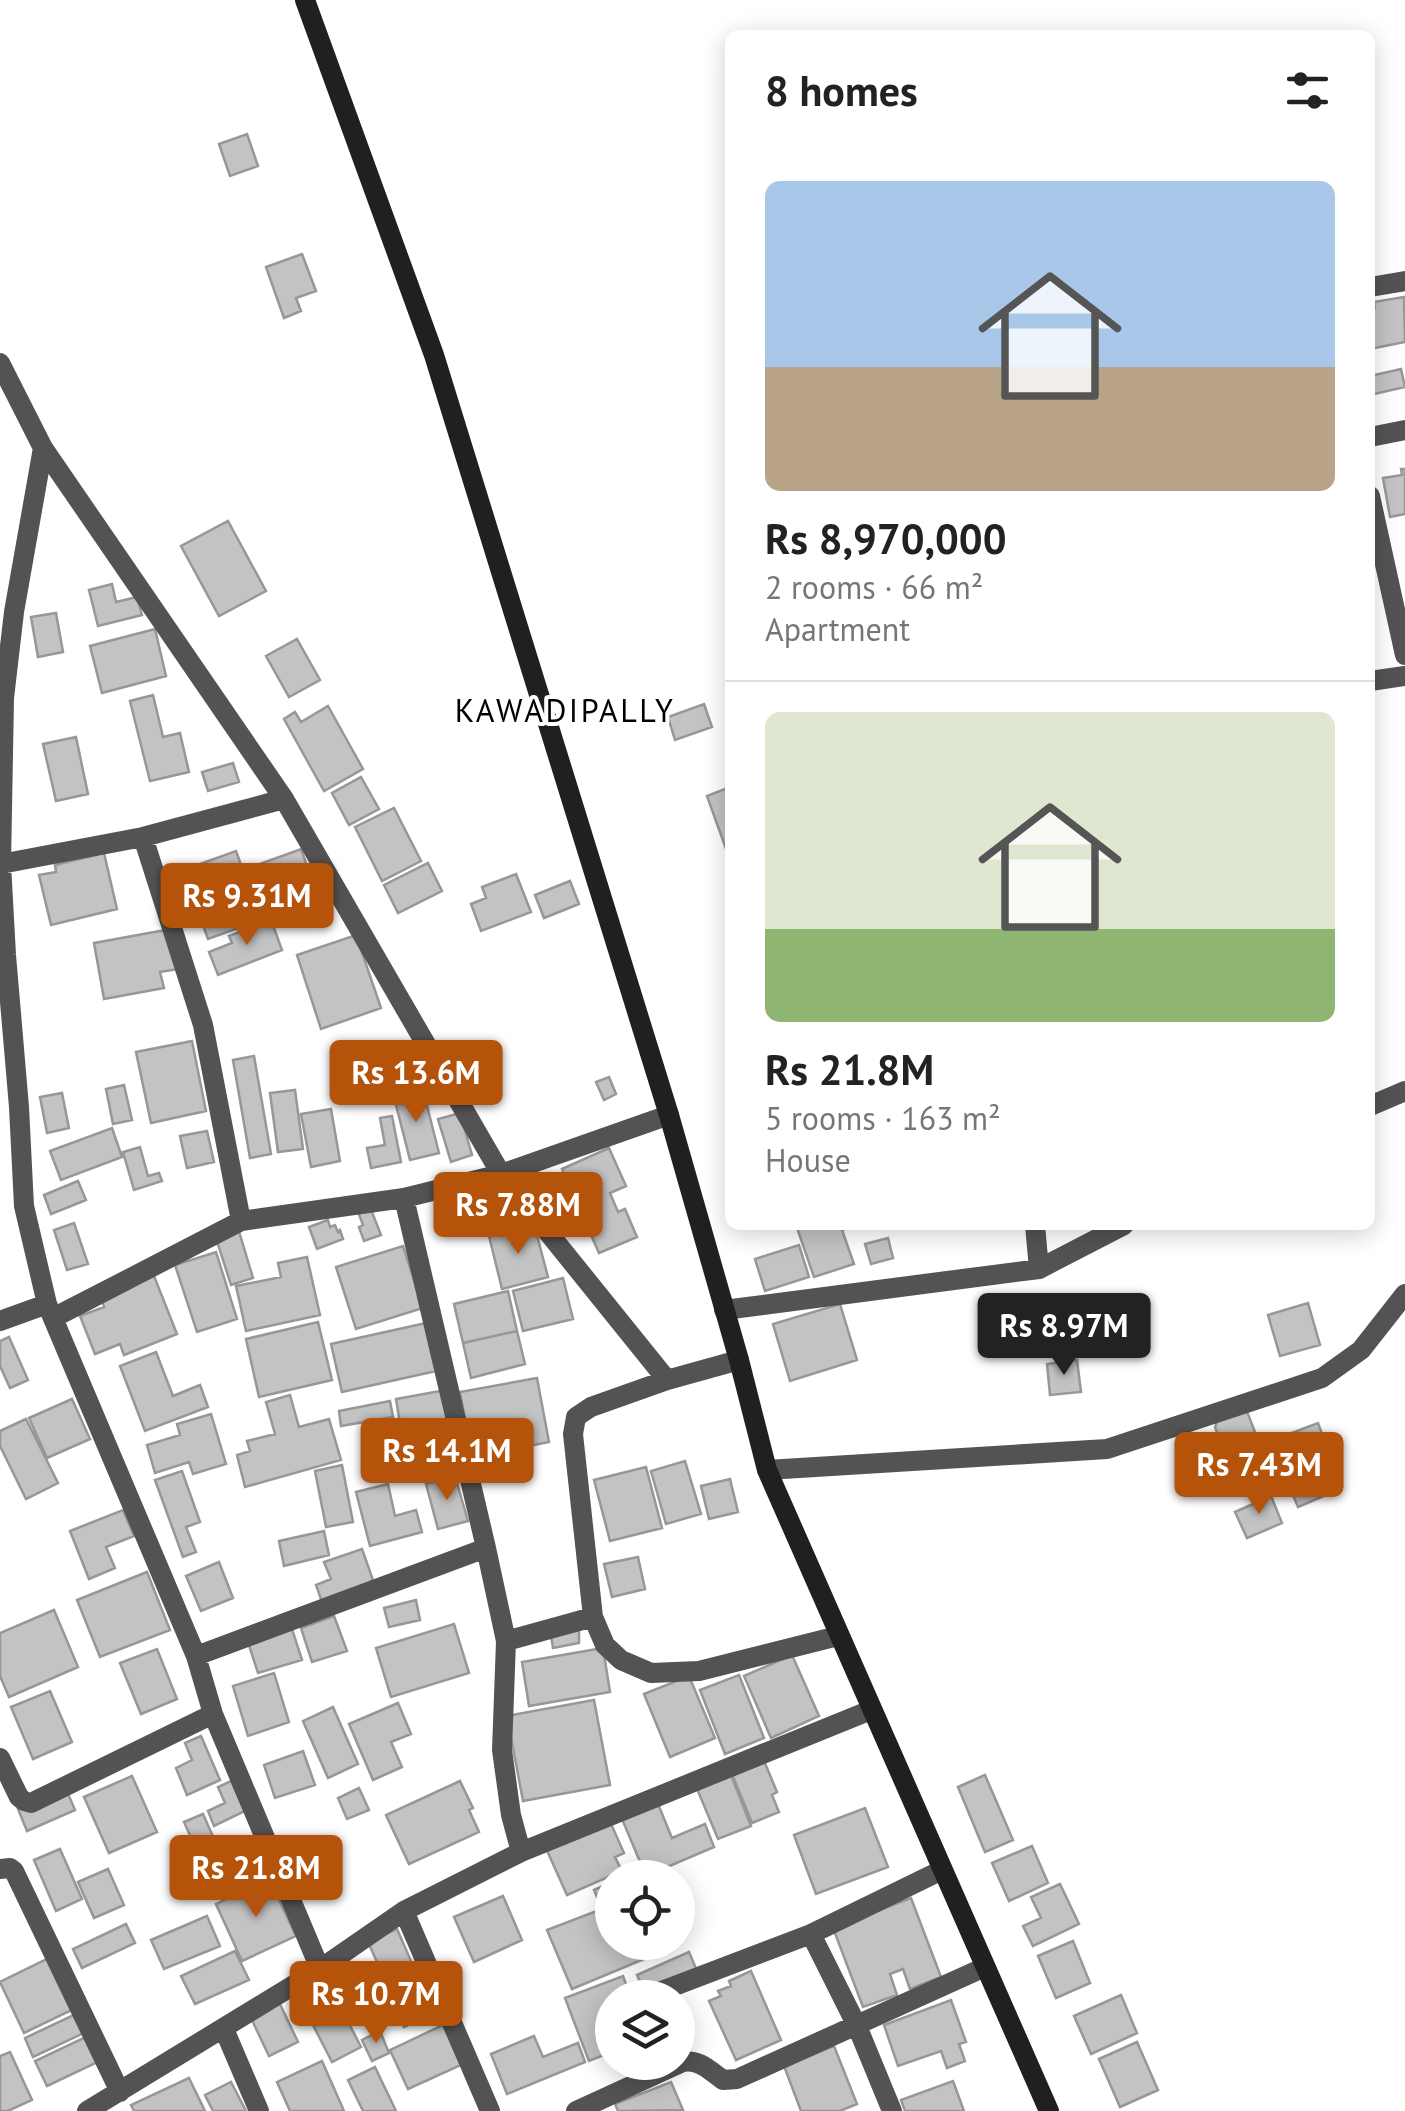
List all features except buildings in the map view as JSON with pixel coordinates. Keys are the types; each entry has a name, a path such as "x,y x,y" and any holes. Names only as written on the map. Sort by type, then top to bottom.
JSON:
{"main road":[{"path":"305,0 434,354 669,1116 766,1470 1049,2111"}],"street":[{"path":"1375,286 1405,281"},
{"path":"0,363 43,448 284,800 501,1174 667,1380"},
{"path":"1375,436 1405,430"},
{"path":"43,448 14,612 4,698 3,956 20,1107 24,1206 50,1311 196,1656 213,1714 320,1968"},
{"path":"1405,546 1376,550 1405,655"},
{"path":"1375,679 1405,676"},
{"path":"1,864 144,838 284,800"},
{"path":"144,838 203,1024 240,1221"},
{"path":"1375,1104 1405,1091"},
{"path":"0,1321 50,1311 240,1221 404,1198 501,1174 669,1116"},
{"path":"404,1198 506,1641 502,1750 521,1852"},
{"path":"1035,1230 1039,1269"},
{"path":"724,1310 1039,1269 1114,1230"},
{"path":"766,1470 1107,1449 1322,1378 1361,1350 1405,1294"},
{"path":"738,1360 591,1406 576,1417 572,1434 592,1616 605,1645 621,1660 651,1672 699,1671 838,1636"},
{"path":"196,1656 486,1548"},
{"path":"506,1641 592,1616"},
{"path":"87,2111 224,2029 404,1911 521,1852 871,1710"},
{"path":"0,1758 19,1796 31,1802 213,1714"},
{"path":"0,1869 10,1868 14,1872 120,2092"},
{"path":"690,1980 811,1934 942,1870"},
{"path":"404,1911 490,2111"},
{"path":"811,1934 857,2026 892,2111"},
{"path":"576,2111 693,2060 722,2080 737,2079 985,1967"},
{"path":"224,2029 259,2111"}],"district":[{"name":"KAWADIPALLY","path":"565,710"}]}
